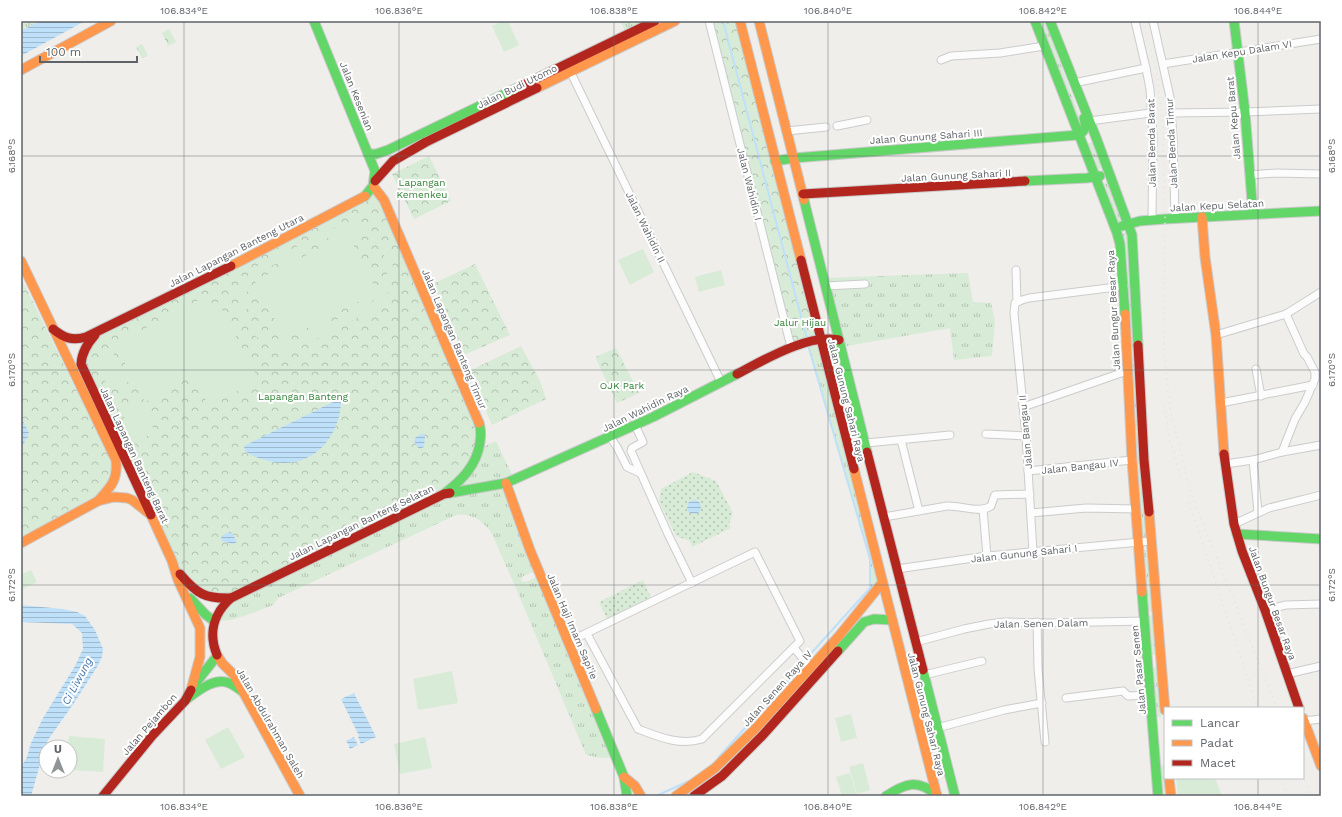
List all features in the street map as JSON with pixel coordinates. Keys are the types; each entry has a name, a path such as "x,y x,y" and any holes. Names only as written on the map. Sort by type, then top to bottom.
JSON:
{"main road":[{"path":"21,70 111,21"},
{"name":"Jalan Kesenian","path":"314,21 375,171 374,184"},
{"name":"Jalan Budi Utomo","path":"368,154 376,154 388,150 655,21"},
{"name":"Jalan Budi Utomo","path":"374,184 393,161 426,142 675,21"},
{"name":"Jalan Gunung Sahari Raya","path":"740,21 775,161 812,340 882,583 937,796"},
{"name":"Jalan Gunung Sahari Raya","path":"759,21 954,796"},
{"name":"Jalan Bungur Besar Raya","path":"1035,21 1120,244 1124,286 1127,371 1138,542"},
{"path":"1050,21 1128,223 1133,244 1144,452 1165,707"},
{"name":"Jalan Kepu Barat","path":"1234,21 1245,112 1253,214"},
{"path":"1080,139 1086,127 1083,117 1083,107"},
{"path":"1080,139 1089,135 1091,125"},
{"path":"1080,139 1096,139"},
{"name":"Jalan Gunung Sahari III","path":"775,161 794,158 1080,139"},
{"name":"Jalan Gunung Sahari II","path":"803,194 1094,178 1109,174"},
{"name":"Jalan Lapangan Banteng Utara","path":"53,329 60,336 68,340 78,340 99,331 215,274 363,198 374,184"},
{"name":"Jalan Lapangan Banteng Timur","path":"374,184 384,200 480,426 481,433 479,449 471,468 459,483 444,494"},
{"name":"Jalan Kepu Selatan","path":"1115,228 1128,223 1175,218 1321,211"},
{"name":"Jalan Bungur Besar Raya","path":"1202,217 1205,257 1216,335 1225,464 1234,524 1242,551 1266,610 1299,707"},
{"name":"Jalan Lapangan Banteng Barat","path":"21,261 116,460 117,476 115,481 98,501"},
{"name":"Jalan Lapangan Banteng Barat","path":"99,331 83,350 81,364 172,561 184,592"},
{"path":"812,340 831,338 839,340"},
{"name":"Jalan Wahidin Raya","path":"506,483 610,437 791,347 812,340"},
{"name":"Jalan Lapangan Banteng Selatan","path":"230,598 444,494 506,483"},
{"name":"Jalan Haji Imam Sapi'ie","path":"506,483 530,550 624,777 627,796"},
{"path":"21,544 98,501 114,497 127,498 138,504 151,515"},
{"path":"1237,534 1321,539"},
{"name":"Jalan Pasar Senen","path":"1138,542 1158,796"},
{"path":"172,561 180,574 195,591 204,597 217,599 230,598"},
{"name":"Jalan Senen Raya IV","path":"676,796 715,768 755,729 832,644 882,583"},
{"path":"184,592 206,616 214,621"},
{"name":"Jalan Pejambon","path":"103,796 152,736 185,701 192,688 200,656 201,636 200,628 184,592"},
{"name":"Jalan Abdulrahman Saleh","path":"230,598 221,608 214,621 212,631 217,656 234,675 300,796"},
{"name":"Jalan Senen Raya IV","path":"694,796 722,776 762,736 864,622 868,620 892,620"},
{"path":"832,644 839,650"},
{"path":"192,688 217,656"},
{"path":"1148,662 1162,661"},
{"path":"185,701 202,688 217,683 227,682 243,692"},
{"path":"1304,722 1321,766"},
{"path":"755,729 762,736"},
{"path":"715,768 722,776"},
{"name":"Jalan Haji Imam Sapi'ie","path":"624,777 635,786 641,796"},
{"path":"1170,779 1171,796"},
{"path":"886,796 905,786 917,784 928,787 937,796"}],"street":[{"name":"Jalan Wahidin I","path":"709,21 791,347"},
{"name":"Jalan Benda Barat","path":"1135,21 1150,89 1153,137 1152,220"},
{"name":"Jalan Benda Timur","path":"1153,21 1170,97 1175,218"},
{"name":"Jalan Kepu Dalam VI","path":"1162,64 1321,39"},
{"path":"941,60 951,56 1000,53 1044,46"},
{"path":"1074,84 1146,68"},
{"name":"Jalan Wahidin II","path":"571,72 721,382"},
{"path":"1171,113 1321,109"},
{"path":"1091,125 1151,112"},
{"path":"836,126 867,120"},
{"path":"787,131 826,127"},
{"path":"1249,175 1276,173 1321,174"},
{"path":"1016,270 1017,302 1029,298 1124,286"},
{"path":"826,286 865,284"},
{"path":"1216,335 1286,314 1321,292"},
{"name":"Jalan Bangau II","path":"1017,302 1014,306 1014,313 1026,436 1033,552"},
{"path":"1282,452 1295,419 1313,385 1318,370 1304,354 1286,314"},
{"path":"1256,369 1261,396"},
{"path":"1023,406 1127,371"},
{"path":"1221,403 1313,385"},
{"path":"635,425 642,442 632,448 632,451 640,473 692,582"},
{"path":"986,434 1026,436"},
{"path":"866,443 950,435"},
{"path":"610,437 627,467 640,473"},
{"path":"901,440 919,511"},
{"path":"1225,464 1253,460 1282,452 1321,445"},
{"name":"Jalan Bangau IV","path":"1028,471 1132,460"},
{"path":"1253,460 1258,512"},
{"path":"884,517 956,506 983,509 991,506 995,495 1030,494"},
{"path":"1234,524 1269,508 1321,495"},
{"path":"1031,513 1086,508 1136,509"},
{"path":"983,509 987,556"},
{"name":"Jalan Gunung Sahari I","path":"897,569 987,556 1151,541"},
{"path":"568,642 588,634 755,552 800,641 702,739 694,742 685,742 669,740 638,729 588,634"},
{"path":"1266,610 1286,605 1321,604"},
{"name":"Jalan Senen Dalam","path":"916,642 988,624 1011,622 1145,621"},
{"path":"1037,622 1038,669 1045,742"},
{"path":"794,648 810,668"},
{"path":"924,675 982,662"},
{"path":"1287,674 1321,666"},
{"path":"1066,698 1123,690 1128,696 1150,695"},
{"path":"937,728 1004,710 1042,703"},
{"path":"1304,719 1321,719"}],"green space":[{"path":"21,21 40,21 21,31"},
{"path":"503,21 508,21 519,45 504,52 492,26"},
{"path":"620,21 655,21 627,35"},
{"name":"Jalur Hijau","path":"709,21 740,21 820,339 791,347"},
{"path":"1039,21 1045,21 1081,120 1078,120"},
{"path":"169,29 176,42 168,46 162,33"},
{"path":"142,44 148,55 142,58 136,47"},
{"path":"1092,142 1102,168 1096,170 1087,144"},
{"name":"Lapangan Kemenkeu","path":"429,156 451,201 414,219 392,174"},
{"path":"1107,182 1122,222 1117,224 1101,185"},
{"name":"Lapangan Banteng","path":"374,187 480,426 479,449 459,483 231,598 216,598 180,574 83,370 84,349 92,338"},
{"path":"348,226 360,228 371,233 380,240 387,249 393,270 392,282 387,294 391,292 395,299 280,357 276,350 282,347 268,343 256,336 247,327 242,316 240,304 242,291 247,279 256,267 334,228","holes":["348,232 361,235 372,240 380,248 385,258 387,269 386,281 381,292 372,302 298,339 283,341 269,338 259,331 251,321 246,310 246,297 250,284 259,272 336,234"]},
{"path":"1126,232 1128,236 1135,360 1129,361 1122,234"},
{"path":"348,234 377,292 285,339 255,281"},
{"path":"643,249 654,272 630,285 618,260"},
{"path":"475,264 510,335 464,355 433,284"},
{"path":"721,270 725,285 699,292 695,277"},
{"path":"968,273 973,302 991,303 995,321 992,356 954,360 950,328 841,347 823,278"},
{"path":"21,278 112,462 113,475 104,491 21,538 21,450 29,433 21,417"},
{"path":"203,298 208,307 218,302 259,380 209,406 193,376 145,402 115,344"},
{"path":"820,339 882,583 874,593 870,588 870,559 807,341"},
{"path":"521,346 540,381 546,399 492,425 469,371"},
{"name":"OJK Park","path":"616,348 639,393 617,403 595,357"},
{"path":"113,353 128,382 110,391 96,362"},
{"path":"1130,364 1135,364 1146,537 1141,538"},
{"path":"140,402 155,432 136,442 121,411"},
{"path":"496,441 514,479 506,483 538,570 523,576 521,581 526,582 540,575 615,757 601,758 586,755 492,534 482,522 468,515 457,515 452,517 278,598 273,605 231,620 214,621 221,608 479,449"},
{"path":"693,472 716,481 733,513 729,524 731,528 692,547 690,541 676,536 659,501 661,489"},
{"path":"1142,550 1148,550 1154,611 1148,612"},
{"path":"31,570 37,582 21,590 21,575"},
{"path":"643,580 651,597 607,619 599,602"},
{"path":"1154,615 1156,655 1150,655 1148,616"},
{"path":"1157,667 1161,717 1156,717 1152,668"},
{"path":"452,671 458,703 418,710 413,679"},
{"path":"851,714 857,738 841,742 835,718"},
{"path":"228,727 245,757 221,769 205,740"},
{"path":"69,736 105,739 103,772 78,770 78,739 69,739"},
{"path":"425,737 432,768 400,774 394,744"},
{"path":"863,763 870,790 857,794 849,767"},
{"path":"1160,765 1164,765 1164,779 1166,779 1167,796 1162,796"},
{"path":"850,773 857,796 842,796 836,777"},
{"path":"1176,779 1215,779 1222,796 1178,796"}],"water":[{"path":"40,21 85,21 21,56 21,31"},
{"path":"339,399 341,401 339,415 335,427 321,448 311,456 300,461 287,463 273,462 258,458 245,451 244,446"},
{"path":"21,417 29,433 21,450"},
{"path":"423,433 425,436 424,447 419,449 414,441 415,438"},
{"path":"691,500 697,500 701,504 701,510 697,514 691,514 687,510 687,504"},
{"path":"230,532 237,542 233,544 222,541 221,536"},
{"name":"Ci Liwung","path":"21,605 63,609 77,612 85,616 95,630 103,649 102,657 97,667 49,739 38,739 38,772 31,796 21,796 21,767 27,757 31,743 43,718 75,666 83,649 82,633 72,624 21,622"},
{"path":"354,693 376,737 361,744 358,737 359,736 341,699"},
{"path":"354,737 358,745 350,749 346,741"}],"waterway":[{"path":"723,21 807,339"},
{"path":"806,659 870,588 870,559 808,345"},
{"path":"718,758 803,663"},
{"path":"656,796 689,781"}],"railway":[{"path":"1143,21 1157,73 1163,128 1165,219 1164,349 1170,408 1187,478 1197,509 1277,707"},
{"path":"1164,405 1170,441 1181,477"},
{"path":"1189,503 1258,707"},
{"path":"1304,778 1311,796"},
{"path":"1281,779 1288,796"}],"traffic: fast":[{"path":"314,21 375,171 373,186 365,196"},
{"path":"1035,21 1117,233 1120,244 1125,314"},
{"path":"1050,21 1097,140 1132,235 1138,345"},
{"path":"1234,21 1245,112 1253,214"},
{"path":"368,154 376,154 388,150 521,86"},
{"path":"775,161 794,158 1078,135 1083,132 1085,128 1084,118"},
{"path":"1025,181 1100,176"},
{"path":"804,200 867,452"},
{"path":"1122,226 1140,221 1165,219 1321,211"},
{"path":"450,493 506,483 653,417 737,374"},
{"path":"445,493 463,477 476,458 480,440 479,423"},
{"path":"1237,534 1321,539"},
{"path":"1142,592 1158,796"},
{"path":"190,598 206,615 214,621"},
{"path":"838,651 864,622 874,619 892,620"},
{"path":"194,685 217,656"},
{"path":"923,670 955,796"},
{"path":"188,698 207,685 218,682 229,683 243,692"},
{"path":"596,709 624,777 627,796"},
{"path":"886,796 900,788 912,785 923,787 937,795"}],"traffic: slow":[{"path":"21,70 111,21"},
{"path":"537,88 675,21"},
{"path":"740,21 801,260"},
{"path":"759,21 804,200"},
{"path":"374,187 384,200 479,423"},
{"path":"231,266 365,196"},
{"path":"1202,217 1205,257 1216,335 1224,454"},
{"path":"21,261 116,460 116,473 113,483 98,501"},
{"path":"1125,314 1132,460 1142,592"},
{"path":"854,469 937,796"},
{"path":"506,483 530,550 596,709"},
{"path":"21,543 98,501 114,497 132,500 151,515 200,628 200,657 191,690"},
{"path":"1149,512 1165,707"},
{"path":"676,796 715,768 755,729 839,636 882,583"},
{"path":"217,655 222,663 234,675 300,796"},
{"path":"1304,721 1321,766"},
{"path":"624,777 635,786 641,796"},
{"path":"1169,779 1171,796"}],"traffic: jam":[{"path":"521,86 655,21"},
{"path":"375,181 393,161 426,142 537,88"},
{"path":"803,194 1025,181"},
{"path":"801,260 854,469"},
{"path":"53,329 61,335 72,339 86,337 231,266"},
{"path":"95,335 85,348 81,364 151,515"},
{"path":"737,374 773,355 801,344 814,340 839,340"},
{"path":"1138,345 1144,460 1149,512"},
{"path":"867,452 923,670"},
{"path":"1224,454 1234,524 1242,551 1265,610 1299,707"},
{"path":"217,655 213,639 214,624 220,610 231,598 444,494 450,493"},
{"path":"180,574 191,586 202,594 214,597 231,598"},
{"path":"694,796 722,776 762,736 838,651"},
{"path":"103,796 152,736 185,701 191,690"}]}
